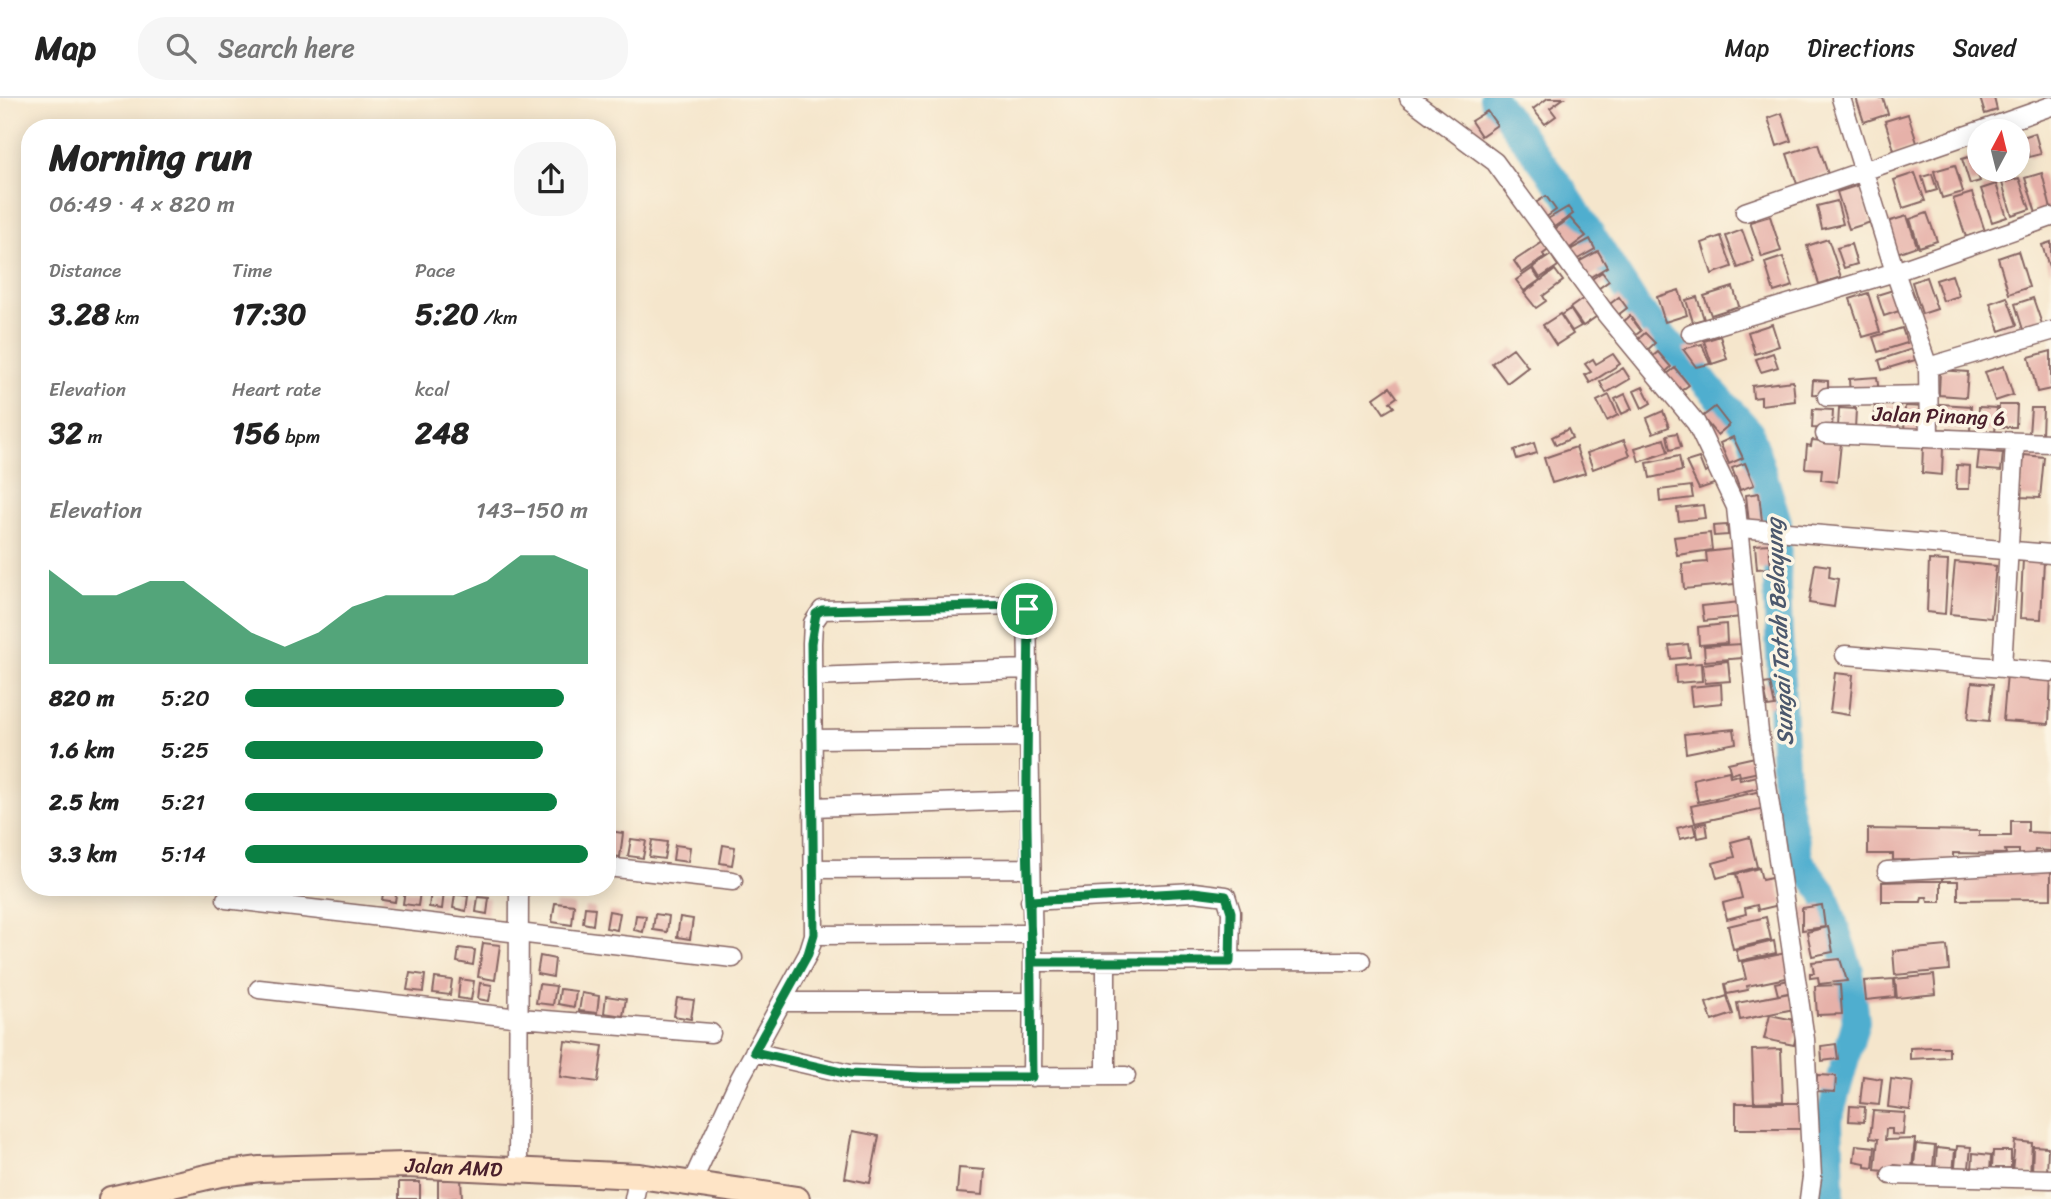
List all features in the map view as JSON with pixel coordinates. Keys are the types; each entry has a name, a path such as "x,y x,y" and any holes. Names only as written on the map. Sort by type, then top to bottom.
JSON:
{"street":[{"path":"1409,98 1438,116 1495,162 1606,314 1696,423 1748,529 1759,732 1805,1039 1812,1177 1809,1199"},
{"path":"1841,98 1895,272 1928,367 1930,438"},
{"path":"2014,119 2051,106"},
{"path":"1745,212 1967,135"},
{"path":"1691,334 1895,272 2051,218"},
{"path":"1928,367 2051,331"},
{"path":"1827,397 1929,396"},
{"name":"Jalan Pinang 6","path":"1825,433 2051,443"},
{"path":"2002,667 2015,442"},
{"path":"1748,529 2051,554"},
{"path":"692,1182 754,1052 808,954 814,934 813,623 822,610 1016,605 1027,609 1030,934 1033,962 1032,1077"},
{"path":"1845,655 2051,672"},
{"path":"812,677 1028,669"},
{"path":"812,739 1028,737"},
{"path":"812,807 1029,800"},
{"path":"1887,871 2051,862"},
{"path":"616,868 733,881"},
{"path":"813,869 1030,868"},
{"path":"1030,901 1194,892 1226,896 1231,912 1230,962"},
{"path":"518,1170 519,896"},
{"path":"226,899 733,958"},
{"path":"814,934 1030,934"},
{"path":"1033,962 1361,961"},
{"path":"1105,962 1106,1076"},
{"path":"259,989 520,1018 711,1033"},
{"path":"782,1002 1031,1002"},
{"path":"754,1052 849,1074 922,1077 1126,1076"},
{"name":"Jalan AMD","path":"111,1199 220,1174 260,1169 406,1165 518,1170 636,1188 692,1182 797,1199"},
{"path":"1891,1175 2051,1179"}],"building":[{"path":"1548,98 1564,98 1550,108 1556,116 1545,124 1533,109"},
{"path":"1856,98 1883,98 1888,114 1864,122"},
{"path":"1980,98 1994,98 1997,110 1985,114"},
{"path":"1487,111 1497,125 1481,136 1471,121"},
{"path":"1782,113 1791,141 1777,146 1768,118"},
{"path":"1908,114 1918,146 1895,153 1885,121"},
{"path":"2035,133 2041,154 2030,157 2030,135"},
{"path":"1818,144 1828,174 1797,184 1787,154"},
{"path":"1967,158 1967,175 1962,159"},
{"path":"1955,165 1963,192 1942,198 1934,171"},
{"path":"1915,173 1925,201 1903,208 1894,180"},
{"path":"2042,173 2051,209 2036,213 2026,182 2030,182 2030,177"},
{"path":"1932,174 1937,190 1927,193 1922,177"},
{"path":"2020,182 2030,209 2012,215 2002,183"},
{"path":"1996,184 2007,217 1992,222 1981,189"},
{"path":"1859,185 1871,222 1849,229 1837,192"},
{"path":"1972,193 1985,231 1966,237 1953,199"},
{"path":"1546,196 1556,210 1545,218 1531,206"},
{"path":"1837,201 1843,224 1822,229 1817,206"},
{"path":"1568,207 1573,214 1551,229 1546,220"},
{"path":"1927,213 1937,241 1919,247 1910,219"},
{"path":"1770,216 1781,251 1762,257 1750,222"},
{"path":"1907,216 1917,246 1897,253 1887,222"},
{"path":"1570,218 1586,236 1566,251 1558,240 1562,238 1555,229"},
{"path":"1742,230 1754,262 1738,268 1726,236"},
{"path":"1721,236 1732,267 1712,274 1702,243"},
{"path":"1590,239 1595,249 1574,261 1568,251"},
{"path":"1828,239 1841,277 1819,284 1807,246"},
{"path":"1546,240 1551,248 1543,254 1545,257 1522,273 1514,261"},
{"path":"2051,242 2051,270 2050,270 2042,245"},
{"path":"1851,244 1857,264 1844,268 1837,248"},
{"path":"1598,251 1607,267 1587,279 1578,262"},
{"path":"2018,251 2029,287 2009,294 1998,258"},
{"path":"1551,255 1558,266 1540,278 1533,267"},
{"path":"1783,257 1793,286 1774,292 1765,263"},
{"path":"1532,269 1540,280 1524,291 1516,280"},
{"path":"1555,270 1563,281 1543,296 1546,301 1536,308 1524,293"},
{"path":"1602,272 1609,281 1595,291 1589,281"},
{"path":"1952,275 1959,296 1943,301 1936,280"},
{"path":"1926,277 1937,309 1922,314 1912,282"},
{"path":"1733,287 1739,306 1711,315 1704,296"},
{"path":"1679,290 1687,315 1665,322 1657,297"},
{"path":"1893,290 1899,311 1884,316 1877,295"},
{"path":"1868,293 1880,332 1863,337 1850,299"},
{"path":"1587,296 1600,314 1583,326 1570,308"},
{"path":"1619,297 1627,308 1614,318 1606,307"},
{"path":"1697,297 1704,319 1693,322 1686,300"},
{"path":"2007,297 2017,325 2000,331 1990,303"},
{"path":"2033,298 2043,327 2024,333 2015,304"},
{"path":"1570,309 1581,326 1572,331 1561,315"},
{"path":"1560,314 1573,334 1556,345 1543,325"},
{"path":"1630,316 1641,331 1633,337 1622,323"},
{"path":"1772,324 1779,346 1755,354 1748,332"},
{"path":"1902,328 1907,343 1878,352 1873,337"},
{"path":"1645,333 1655,343 1644,353 1635,342"},
{"path":"1720,336 1727,359 1712,364 1704,341"},
{"path":"1702,344 1710,364 1696,367 1683,349"},
{"path":"1513,348 1528,367 1507,383 1492,363"},
{"path":"1912,349 1915,360 1882,370 1879,360"},
{"path":"2051,351 2051,389 2037,392 2029,357"},
{"path":"1658,352 1671,367 1660,377 1647,361"},
{"path":"1773,353 1778,367 1761,372 1756,359"},
{"path":"1613,354 1620,364 1590,383 1585,375 1591,372 1585,364 1593,359 1596,364"},
{"path":"2004,366 2013,395 1995,401 1985,372"},
{"path":"1623,368 1630,379 1606,393 1600,382"},
{"path":"1675,368 1689,385 1675,395 1662,378"},
{"path":"1940,370 1968,372 1966,397 1939,395"},
{"path":"1877,377 1879,393 1850,395 1849,379"},
{"path":"1813,380 1828,381 1828,395 1812,394"},
{"path":"1793,381 1795,401 1761,405 1761,397 1753,398 1752,386"},
{"path":"1390,387 1397,397 1390,402 1394,407 1384,413 1374,398"},
{"path":"1643,387 1651,403 1642,408 1634,391"},
{"path":"1625,394 1632,409 1622,414 1615,399"},
{"path":"1609,395 1618,415 1607,421 1597,401"},
{"path":"1875,403 1900,405 1898,432 1874,431"},
{"path":"1940,404 1971,406 1970,431 1938,429"},
{"path":"1999,405 2017,405 2016,427 1999,427"},
{"path":"1905,406 1925,407 1924,436 1904,435"},
{"path":"1715,407 1729,425 1717,435 1702,417"},
{"path":"1979,407 1997,408 1995,433 1978,432"},
{"path":"1839,408 1856,409 1855,429 1838,428"},
{"path":"2031,408 2043,408 2042,435 2029,434"},
{"path":"1813,409 1833,410 1832,429 1812,428"},
{"path":"1663,411 1669,427 1653,433 1647,418"},
{"path":"1568,429 1572,438 1556,445 1552,437"},
{"path":"1677,433 1681,447 1670,450 1667,435"},
{"path":"1733,437 1743,458 1729,464 1720,443"},
{"path":"1664,439 1668,452 1639,462 1635,448"},
{"path":"1624,440 1630,455 1593,469 1587,453"},
{"path":"1812,440 1841,443 1837,482 1821,480 1822,469 1805,468 1807,445 1811,446"},
{"path":"1534,443 1537,453 1517,459 1514,450"},
{"path":"1923,446 1943,447 1942,475 1922,473"},
{"path":"1576,447 1585,473 1552,483 1544,458"},
{"path":"1979,451 2003,453 2001,471 1977,469"},
{"path":"2024,455 2044,457 2040,498 2020,497"},
{"path":"1679,456 1682,471 1650,478 1647,463"},
{"path":"1699,458 1705,473 1712,470 1717,483 1699,489 1686,462"},
{"path":"1745,463 1754,485 1740,490 1732,468"},
{"path":"1957,465 1970,466 1969,489 1956,489"},
{"path":"1691,486 1693,498 1660,502 1659,490"},
{"path":"1759,493 1762,521 1749,523 1746,495"},
{"path":"1703,505 1705,518 1679,521 1677,508"},
{"path":"1727,525 1728,535 1714,536 1713,526"},
{"path":"1710,533 1712,550 1677,555 1674,537"},
{"path":"1769,544 1771,568 1757,569 1755,545"},
{"path":"1731,549 1734,584 1684,589 1682,564 1707,562 1706,552"},
{"path":"2023,559 2044,561 2041,619 2020,618"},
{"path":"1929,560 1948,561 1945,614 1927,612"},
{"path":"1955,562 1996,566 1991,618 1950,614"},
{"path":"1815,564 1830,566 1829,577 1838,579 1834,607 1809,603"},
{"path":"1740,602 1741,617 1704,621 1702,606"},
{"path":"1726,624 1727,643 1699,645 1698,627"},
{"path":"1688,644 1690,657 1671,659 1669,646"},
{"path":"1742,644 1743,658 1705,661 1704,646"},
{"path":"1728,661 1730,681 1705,683 1703,664"},
{"path":"1701,663 1702,681 1676,683 1675,665"},
{"path":"1835,673 1853,675 1849,715 1830,712"},
{"path":"2007,673 2051,676 2049,724 2003,721"},
{"path":"1972,682 1993,684 1989,721 1968,719"},
{"path":"1770,683 1775,706 1768,707 1763,684"},
{"path":"1721,684 1722,703 1692,706 1690,687"},
{"path":"1734,729 1736,743 1686,753 1684,734"},
{"path":"1755,757 1759,772 1740,776 1739,772 1731,774 1728,763"},
{"path":"1729,771 1730,777 1739,775 1740,780 1761,775 1763,787 1698,802 1693,779"},
{"path":"1762,791 1765,808 1695,823 1691,806"},
{"path":"2011,821 2028,821 2028,832 2051,833 2051,851 2035,850 2034,856 2019,856 2019,850 2005,850 2006,854 1953,853 1953,861 1893,860 1893,854 1868,854 1868,829 1979,831 1979,836 2011,836"},
{"path":"1706,823 1708,836 1698,838 1696,825"},
{"path":"1693,824 1696,835 1680,839 1677,828"},
{"path":"616,832 623,833 620,857 616,856"},
{"path":"1750,837 1757,867 1717,878 1713,863 1735,857 1731,842"},
{"path":"631,839 646,841 643,858 628,856"},
{"path":"652,840 667,842 664,859 649,857"},
{"path":"675,845 690,847 688,862 673,860"},
{"path":"723,845 735,847 732,865 720,863"},
{"path":"1759,868 1762,880 1776,877 1783,904 1758,910 1757,905 1745,908 1746,914 1727,919 1723,903 1742,898 1736,874"},
{"path":"2051,869 2051,899 1958,900 1958,881 1943,881 1943,870"},
{"path":"1941,881 1941,902 1928,902 1927,897 1922,897 1921,902 1882,902 1882,882"},
{"path":"383,896 396,896 395,902 382,900"},
{"path":"404,896 419,896 418,906 403,904"},
{"path":"430,896 444,896 442,909 429,907"},
{"path":"455,896 468,896 466,911 453,908"},
{"path":"478,897 489,898 487,914 476,912"},
{"path":"555,903 574,905 572,925 552,922"},
{"path":"1822,905 1825,927 1802,930 1802,908"},
{"path":"585,907 595,908 593,925 583,923"},
{"path":"609,911 620,913 617,930 606,928"},
{"path":"655,914 669,916 667,932 653,930"},
{"path":"636,915 646,916 643,932 634,930"},
{"path":"680,917 693,919 690,939 677,937"},
{"path":"1766,917 1771,940 1733,949 1728,926"},
{"path":"1828,927 1833,952 1812,956 1807,932"},
{"path":"1774,941 1776,953 1739,961 1736,950"},
{"path":"483,943 500,945 495,980 478,977"},
{"path":"1947,946 1949,970 1895,975 1893,951"},
{"path":"459,948 475,950 473,965 457,962"},
{"path":"1791,952 1796,976 1747,986 1748,990 1727,994 1725,984 1746,979 1742,962"},
{"path":"540,956 555,959 553,977 537,974"},
{"path":"1840,959 1847,981 1819,984 1818,977 1810,978 1810,973 1814,973 1812,962"},
{"path":"410,973 425,975 423,992 407,990"},
{"path":"1934,975 1936,994 1897,998 1895,979"},
{"path":"435,978 452,980 450,995 433,993"},
{"path":"460,979 474,981 471,1000 458,998"},
{"path":"1894,979 1895,997 1866,1000 1864,981"},
{"path":"1789,980 1792,992 1778,995 1775,983"},
{"path":"480,983 492,985 489,1001 478,999"},
{"path":"539,984 556,986 553,1005 536,1003"},
{"path":"1840,985 1842,1014 1817,1015 1815,986"},
{"path":"560,989 576,991 574,1007 558,1004"},
{"path":"582,993 599,996 597,1013 579,1011"},
{"path":"1790,993 1794,1009 1740,1020 1737,1003"},
{"path":"606,996 626,999 623,1016 604,1013"},
{"path":"1727,996 1733,1014 1712,1021 1706,1003"},
{"path":"677,998 694,1000 691,1019 674,1016"},
{"path":"1770,1015 1799,1021 1794,1045 1764,1039"},
{"path":"565,1041 603,1046 598,1082 560,1077"},
{"path":"1836,1044 1838,1059 1822,1061 1821,1046"},
{"path":"1949,1047 1949,1057 1910,1059 1910,1048"},
{"path":"1781,1049 1783,1101 1754,1102 1752,1050"},
{"path":"1817,1075 1836,1076 1835,1092 1816,1091"},
{"path":"1863,1076 1882,1079 1879,1105 1860,1103"},
{"path":"1891,1079 1913,1082 1910,1110 1888,1107"},
{"path":"1736,1103 1800,1103 1800,1129 1736,1129"},
{"path":"1850,1106 1865,1107 1864,1122 1849,1121"},
{"path":"1873,1111 1905,1113 1903,1135 1892,1134 1892,1129 1886,1129 1885,1140 1915,1139 1912,1167 1895,1165 1895,1172 1875,1170 1878,1139 1870,1138"},
{"path":"853,1131 879,1136 870,1183 845,1178"},
{"path":"2015,1141 2032,1143 2030,1174 2012,1172"},
{"path":"1916,1144 1935,1146 1933,1167 1927,1166 1926,1172 1918,1171 1918,1166 1914,1165"},
{"path":"1856,1145 1875,1147 1873,1168 1854,1161"},
{"path":"1957,1146 1971,1147 1969,1168 1955,1167"},
{"path":"2033,1146 2048,1147 2047,1174 2032,1173"},
{"path":"1937,1148 1955,1150 1953,1173 1935,1171"},
{"path":"1993,1151 2011,1151 2011,1168 1992,1168"},
{"path":"1973,1153 1991,1155 1990,1172 1972,1171"},
{"path":"959,1168 985,1170 983,1195 957,1193"},
{"path":"461,1179 462,1198 438,1199 438,1180"},
{"path":"399,1182 420,1182 420,1199 399,1199"}],"waterway":[{"name":"Sungai Tatah Belayung","path":"1493,98 1565,193 1639,310 1750,432 1778,522 1777,587 1786,795 1800,861 1824,893 1850,972 1856,1021 1829,1119 1831,1199"}],"route":[{"path":"1027,609 1016,605 822,610 816,614 811,643 814,934 808,954 754,1052 849,1074 1032,1077 1033,962 1030,901 1194,892 1212,892 1226,896 1231,912 1230,962 1033,962 1030,934 1027,609"}]}
